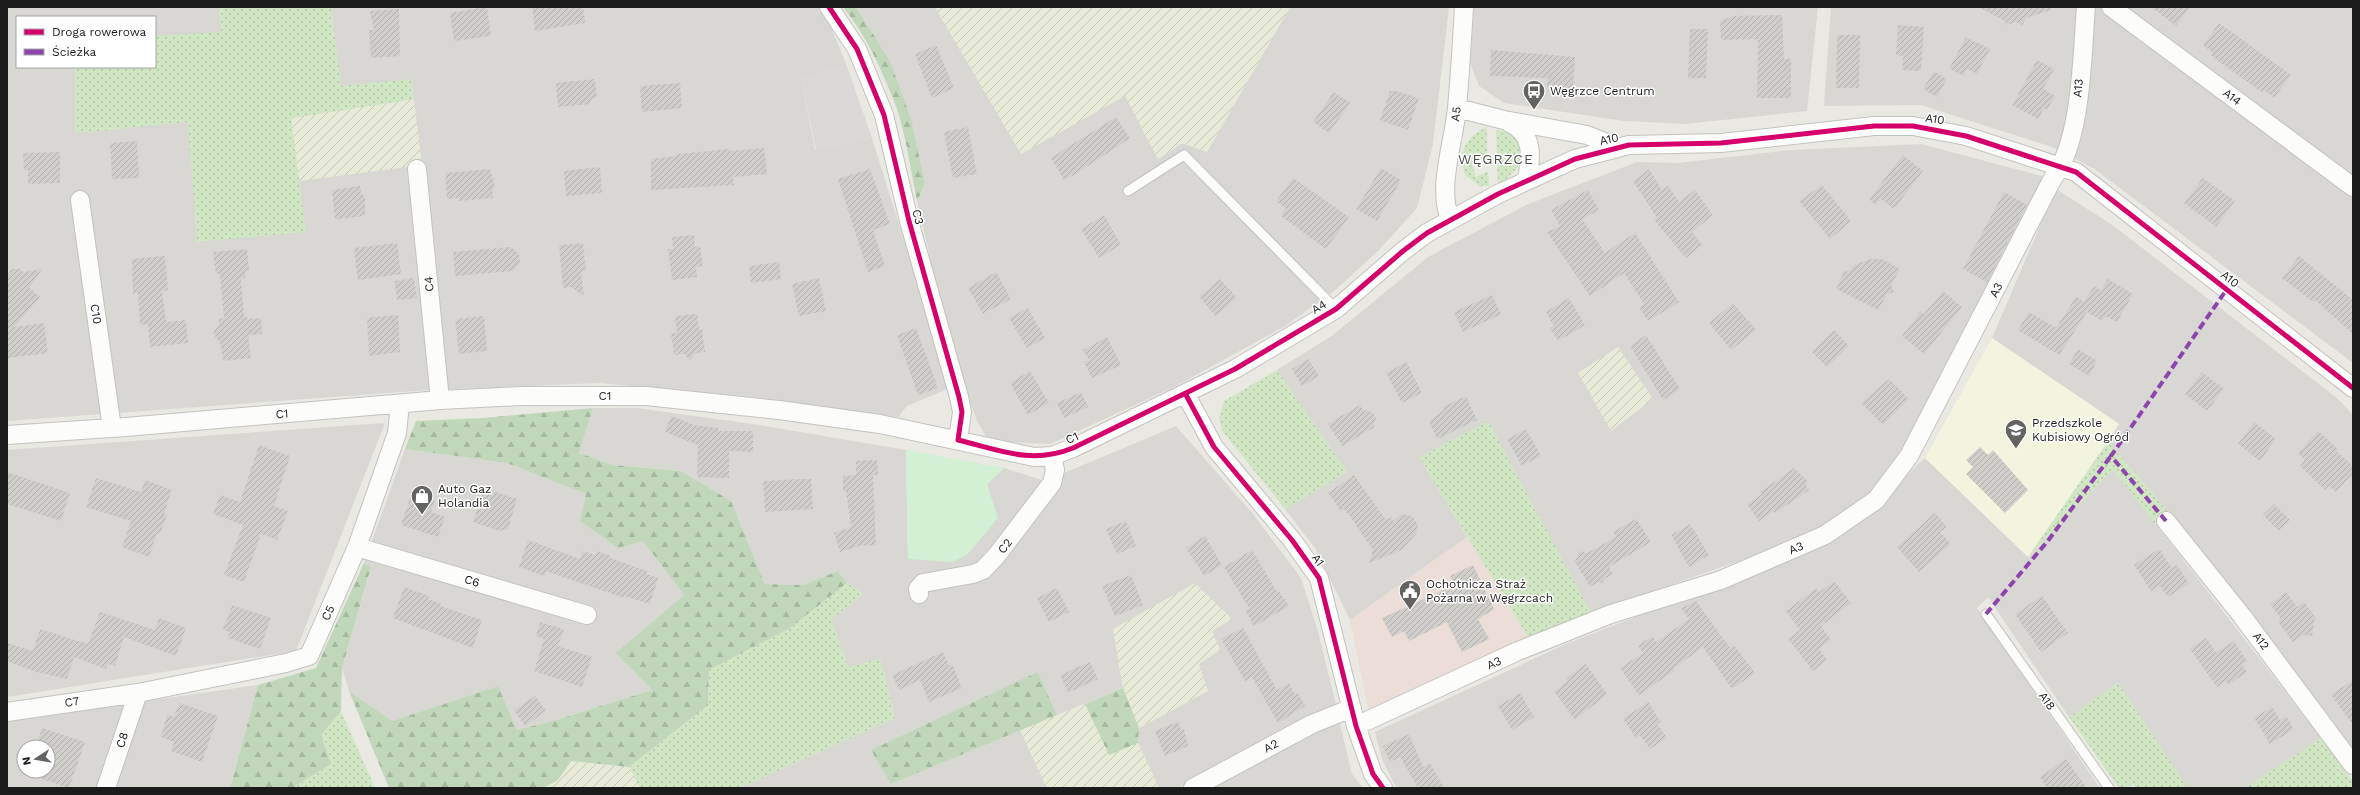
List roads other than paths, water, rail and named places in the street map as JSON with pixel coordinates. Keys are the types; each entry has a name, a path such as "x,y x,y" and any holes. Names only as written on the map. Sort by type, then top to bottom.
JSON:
{"street":[{"name":"C3","path":"829,7 857,49 884,115 909,221 959,397 962,412 958,440"},
{"name":"A5","path":"1450,219 1445,208 1445,192 1457,108 1464,7"},
{"name":"A13","path":"2062,167 2071,144 2077,106 2086,7"},
{"name":"A14","path":"2111,7 2353,187"},
{"name":"A10","path":"1457,108 1504,120 1587,135 1617,147"},
{"name":"A10","path":"1504,120 1520,130 1530,146 1531,161 1527,180"},
{"name":"A10","path":"1450,219 1527,180 1575,159 1617,147 1640,144 1721,143 1894,125 1937,129 1966,136 2076,172 2353,388"},
{"name":"A3","path":"1356,726 1518,651 1611,614 1722,580 1825,535 1876,500 1909,456 2053,178 2062,167"},
{"name":"C4","path":"418,169 440,400"},
{"name":"C10","path":"80,200 112,428"},
{"name":"A4","path":"1186,395 1228,373 1336,309 1403,251 1450,219"},
{"name":"C1","path":"7,434 112,428 440,400 522,396 646,396 779,410 880,424 958,440 1023,456 1052,456 1073,448 1186,395"},
{"name":"A1","path":"1186,395 1214,447 1292,540 1319,578 1356,726 1373,774 1383,788"},
{"name":"C5","path":"138,693 286,663 309,656 357,547 397,434 400,404"},
{"name":"C2","path":"919,594 918,589 923,583 973,574 984,570 1052,483 1055,470 1052,456"},
{"name":"A12","path":"2166,521 2242,616 2353,765"},
{"name":"C6","path":"357,547 587,615"},
{"name":"C7","path":"7,712 138,693"},
{"name":"C8","path":"106,788 138,693"},
{"name":"A2","path":"1193,788 1312,724 1352,708"}],"lane":[{"path":"1128,191 1184,155 1336,309"},
{"name":"A18","path":"1986,614 2109,788"}],"place":[{"name":"Węgrzce Centrum","path":"1534,110"},
{"name":"Przedszkole Kubisiowy Ogród","path":"2016,450"},
{"name":"Auto Gaz Holandia","path":"422,516"},
{"name":"Ochotnicza Straż Pożarna w Węgrzcach","path":"1410,610"}],"district":[{"name":"WĘGRZCE","path":"1496,159"}]}
